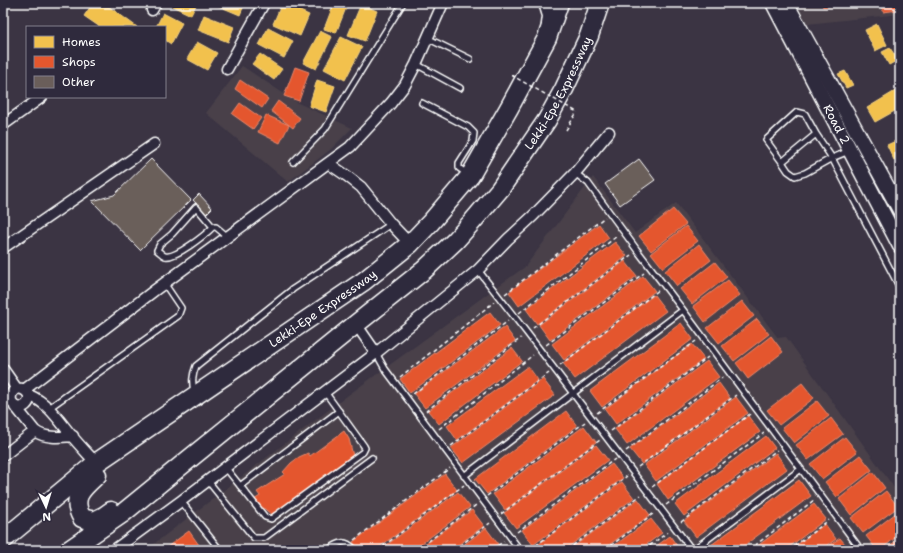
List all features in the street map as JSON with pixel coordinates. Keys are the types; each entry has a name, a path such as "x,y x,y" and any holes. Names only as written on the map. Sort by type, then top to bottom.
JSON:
{"highway":[{"name":"Lekki-Epe Expressway","path":"3,540 96,463 364,281 410,244 436,217 470,176 547,38 559,3"},
{"name":"Lekki-Epe Expressway","path":"70,550 123,513 424,270 459,236 480,214 500,189 547,120 589,36 600,3"},
{"path":"188,460 163,472 104,516 94,521 82,518 78,511 77,500 82,489 107,465 261,364 279,339"}],"street":[{"path":"227,69 264,3"},
{"path":"23,391 164,283 350,147 391,103 405,85 443,3"},
{"path":"544,3 548,16 547,38"},
{"name":"Road 2","path":"773,3 900,246"},
{"name":"Road 2","path":"786,3 900,210"},
{"path":"3,125 41,98"},
{"path":"114,550 181,502 376,353 478,270 575,173 609,132"},
{"path":"3,248 154,144"},
{"path":"328,163 361,187 391,224 410,244"},
{"path":"356,324 376,353"},
{"path":"3,369 23,391 28,402 23,407 10,403"},
{"path":"3,387 10,403 40,435 51,437 73,436"},
{"path":"10,403 11,394 13,391 23,391 36,398 49,408 96,463"},
{"path":"3,456 35,431"}],"lane":[{"path":"293,162 325,129 403,3"},
{"path":"427,38 470,59"},
{"path":"416,64 460,88"},
{"path":"422,103 468,127 474,133 473,141 459,163 459,168 470,176"},
{"path":"850,150 832,158 805,173 796,176 788,171 766,140 797,112 805,114 832,158 900,288"},
{"path":"782,162 816,134"},
{"path":"575,173 588,183 861,550"},
{"path":"213,227 188,247 171,256 164,256 158,250 160,244 172,234 196,207 213,227 216,227 228,237"},
{"path":"196,396 192,384 196,366 293,289 391,224"},
{"path":"478,270 574,393 693,550 801,469"},
{"path":"49,408 178,316 181,308 164,283"},
{"path":"464,476 683,310"},
{"path":"376,353 384,369 520,550"},
{"path":"225,467 265,517 271,519 363,452 365,448 364,446 325,392"},
{"path":"240,486 339,411"},
{"path":"208,481 254,538 264,538 372,458"},
{"path":"181,502 220,550"},
{"path":"328,550 337,544 344,542 349,544 355,550"}],"path":[{"path":"511,75 577,112 566,130"},
{"path":"417,550 592,417 702,336"},
{"path":"454,550 606,436 714,352"},
{"path":"492,550 730,373"},
{"path":"567,550 756,409"},
{"path":"605,550 771,428"},
{"path":"644,550 783,446"},
{"path":"349,544 455,464"},
{"path":"378,550 468,482"},
{"path":"749,550 820,495"},
{"path":"789,550 835,515"}],"shaded area":[{"path":"796,3 900,3 900,14 807,24"},
{"path":"242,66 298,103 352,128 330,150 288,182 206,113"},
{"path":"593,177 635,233 676,203 778,338 786,337 900,496 900,550 146,550 347,396 525,267"}],"building: Homes":[{"path":"93,3 104,3 136,26 99,26 84,16"},
{"path":"171,3 197,3 191,15 170,5"},
{"path":"214,3 245,3 240,15"},
{"path":"282,3 309,15 300,36 273,24"},
{"path":"334,3 348,3 336,33 324,29"},
{"path":"361,4 377,11 365,41 348,35"},
{"path":"163,13 182,23 171,44 166,41 166,26 156,26"},
{"path":"204,15 234,27 228,42 198,30"},
{"path":"877,24 887,45 875,51 865,30"},
{"path":"268,28 293,41 284,58 259,45"},
{"path":"320,31 332,37 316,69 303,63"},
{"path":"341,37 362,47 345,80 324,69"},
{"path":"197,42 217,53 207,70 187,59"},
{"path":"890,48 898,60 889,65 882,52"},
{"path":"260,54 282,69 274,80 252,64"},
{"path":"845,71 853,85 846,88 838,74"},
{"path":"317,80 335,86 326,112 309,106"},
{"path":"897,90 900,95 900,108 875,122 867,108"},
{"path":"900,139 900,157 894,160 887,145"}],"building: Shops":[{"path":"822,3 857,3 823,7"},
{"path":"882,3 898,3 899,10 883,12"},
{"path":"295,67 309,72 299,101 284,96"},
{"path":"240,80 268,99 262,108 235,89"},
{"path":"278,101 300,118 293,128 271,111"},
{"path":"240,103 261,118 253,129 232,114"},
{"path":"266,115 289,125 280,143 258,132"},
{"path":"673,209 686,224 651,251 639,236"},
{"path":"599,224 609,238 519,306 509,292"},
{"path":"686,226 698,241 663,268 651,253"},
{"path":"615,242 627,256 537,324 526,309"},
{"path":"699,244 711,260 677,286 665,271"},
{"path":"625,261 637,276 550,340 539,325"},
{"path":"715,262 727,277 692,304 680,289"},
{"path":"643,276 655,291 564,360 552,344"},
{"path":"728,280 740,295 705,322 693,306"},
{"path":"654,295 666,311 575,379 563,363"},
{"path":"742,301 754,316 719,343 707,328"},
{"path":"490,312 500,325 410,393 400,379"},
{"path":"757,319 769,334 734,361 722,346"},
{"path":"681,323 693,339 602,407 590,391"},
{"path":"505,327 515,341 425,408 414,394"},
{"path":"771,336 783,352 748,379 736,363"},
{"path":"692,344 704,359 616,424 605,409"},
{"path":"512,348 522,361 439,424 428,411"},
{"path":"707,361 719,377 627,445 615,429"},
{"path":"528,366 538,380 457,440 447,426"},
{"path":"543,379 555,395 463,463 451,448"},
{"path":"719,383 730,398 642,464 630,449"},
{"path":"802,383 814,398 779,425 767,410"},
{"path":"736,397 748,413 656,481 644,465"},
{"path":"817,401 829,416 794,443 782,428"},
{"path":"566,411 577,426 487,494 475,479"},
{"path":"748,416 760,432 668,500 657,484"},
{"path":"831,418 843,434 808,460 796,445"},
{"path":"584,426 596,442 505,510 493,494"},
{"path":"344,431 349,439 353,456 272,515 254,500 260,496 257,492 285,474 283,472 291,463 308,453 310,456"},
{"path":"766,436 775,448 684,516 675,504"},
{"path":"845,437 857,452 822,479 810,464"},
{"path":"596,445 608,460 516,528 504,513"},
{"path":"776,453 787,469 696,537 684,521"},
{"path":"860,455 872,470 837,497 825,482"},
{"path":"612,464 623,478 533,545 522,530"},
{"path":"873,472 885,488 851,515 839,499"},
{"path":"445,474 457,490 375,550 359,550 353,542"},
{"path":"799,480 811,496 738,550 709,550 707,548"},
{"path":"622,482 634,498 564,550 531,550"},
{"path":"886,491 898,507 863,533 851,518"},
{"path":"458,492 470,507 413,550 380,550"},
{"path":"638,499 650,515 602,550 569,550"},
{"path":"814,504 826,519 785,550 752,550"},
{"path":"472,510 484,526 451,550 418,550"},
{"path":"900,510 900,534 880,550 877,550 866,536"},
{"path":"651,519 662,533 639,550 608,550"},
{"path":"825,524 836,539 821,550 790,550"},
{"path":"486,528 498,544 490,550 457,550"},
{"path":"189,531 199,545 193,550 163,550"},
{"path":"670,536 680,550 651,550"},
{"path":"840,538 850,550 823,550"},
{"path":"900,538 900,550 884,550"}],"building: Other":[{"path":"151,159 191,200 140,250 92,201 114,195"},
{"path":"639,159 655,180 620,205 605,184"},
{"path":"199,194 212,208 206,214 193,200"}]}
